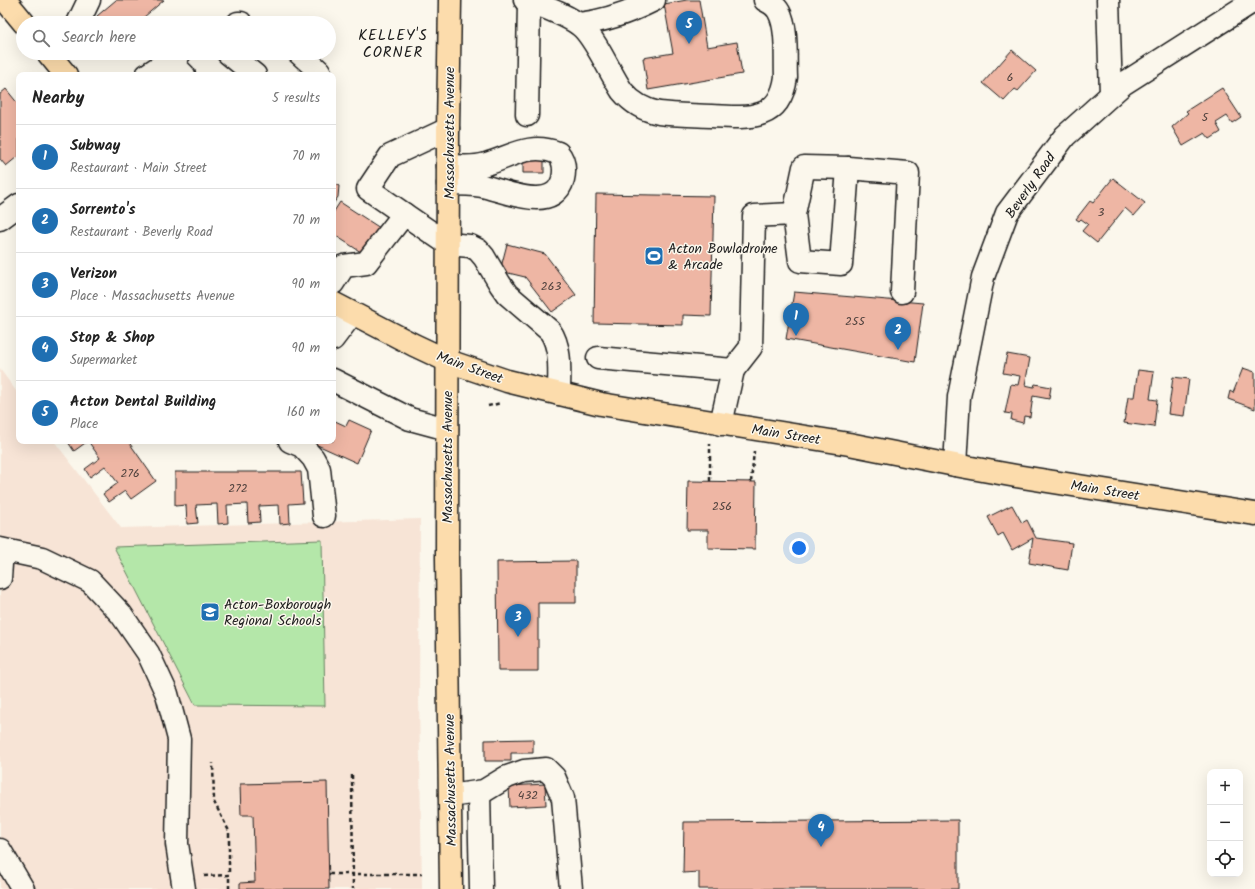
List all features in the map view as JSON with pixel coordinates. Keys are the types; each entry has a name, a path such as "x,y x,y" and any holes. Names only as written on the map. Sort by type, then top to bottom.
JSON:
{"main road":[{"path":"5,0 18,16"},
{"name":"Massachusetts Avenue","path":"450,0 448,129 447,558 451,889"},
{"name":"Main Street","path":"336,304 352,314 448,361 492,376 601,404 849,444 954,465 1255,514"}],"street":[{"path":"81,16 89,0"},
{"path":"579,24 618,16 654,0"},
{"path":"527,115 527,1 565,16 579,24 593,42 627,97 637,105 659,113 748,118 762,114 775,105 780,99 785,85 786,77 783,24 776,7 765,0"},
{"path":"1108,0 1111,94"},
{"name":"Beverly Road","path":"954,465 959,397 983,277 1007,213 1065,136 1111,94 1123,84 1255,0"},
{"path":"237,60 251,72"},
{"path":"307,60 320,72"},
{"path":"155,72 178,63"},
{"path":"448,129 390,156 368,189 448,244 470,246 478,250 507,294 550,331 556,340 559,394"},
{"path":"848,168 841,264 800,261 794,214 804,167 848,168 908,173 902,292"},
{"path":"0,219 16,207"},
{"path":"337,269 366,263 404,214"},
{"path":"716,423 733,370 751,347 754,216 794,214"},
{"path":"336,335 352,314"},
{"path":"598,358 733,370"},
{"path":"336,382 410,419 447,429"},
{"path":"297,444 302,446 313,458 319,469 324,516"},
{"path":"0,578 1,549 42,558 90,581 121,614 148,653 167,694 179,739 177,844 192,882"},
{"path":"450,796 484,791 507,777 524,771 546,769 554,777 563,798 571,889"},
{"path":"479,792 481,889"},
{"path":"0,850 23,889"}],"path":[{"path":"710,481 716,423"},
{"path":"752,482 755,429"},
{"path":"213,763 214,802 229,831 229,889"},
{"path":"352,775 353,889"},
{"path":"329,874 422,874"},
{"path":"192,882 229,875"}],"shaded area":[{"name":"Acton-Boxborough Regional Schools","path":"0,369 16,391 16,444 56,444 121,528 420,519 419,697 422,889 0,889"}],"green space":[{"path":"322,540 325,706 195,705 114,547"}],"building":[{"path":"116,0 164,0 145,16 97,16"},
{"path":"687,0 699,0 707,47 737,42 742,74 648,90 643,58 673,53 664,4"},
{"path":"1012,50 1036,71 1018,91 1015,89 1004,101 983,83"},
{"path":"1222,88 1241,117 1232,123 1227,116 1216,123 1221,132 1210,139 1205,133 1183,146 1172,127 1188,113 1186,111"},
{"path":"6,89 16,101 16,158 6,166 0,159 0,94"},
{"path":"544,160 544,173 523,173 523,161"},
{"path":"1113,178 1145,203 1134,216 1125,208 1097,243 1082,231 1088,224 1081,219 1079,221 1076,219 1090,201 1093,203"},
{"path":"336,184 339,186 338,197 336,200"},
{"name":"Acton Bowladrome & Arcade","path":"596,194 714,196 711,316 683,315 683,325 594,323"},
{"path":"340,202 380,228 364,254 336,236 336,208"},
{"path":"507,244 545,254 576,295 552,312 525,277 500,271"},
{"path":"794,292 923,303 915,362 786,339"},
{"path":"1007,354 1030,358 1025,385 1034,387 1035,384 1051,387 1049,399 1033,396 1030,417 1024,416 1023,423 1011,420 1012,414 1005,413 1011,384 1018,385 1020,376 1003,373"},
{"path":"1243,368 1255,372 1255,409 1228,399 1230,391 1233,393"},
{"path":"1138,370 1154,372 1150,399 1157,400 1154,427 1124,423 1128,397 1134,397"},
{"path":"1173,377 1189,379 1184,416 1168,414"},
{"path":"349,420 371,430 357,463 315,444 336,444 336,421 346,426"},
{"path":"69,444 84,444 74,451"},
{"path":"90,444 130,444 156,481 131,499 125,491 109,502 103,494 118,483 105,466 90,477 85,469 100,458"},
{"path":"175,472 301,472 303,503 289,504 290,523 280,524 279,505 259,506 260,522 248,523 247,504 227,505 228,523 218,524 217,504 196,505 198,523 187,524 186,505 175,506"},
{"path":"688,481 756,482 755,549 708,548 708,530 687,530"},
{"path":"1012,505 1022,523 1027,520 1036,538 1072,543 1068,570 1029,563 1033,538 1012,550 1003,533 998,536 988,517"},
{"path":"576,561 576,603 538,603 538,671 498,671 497,562"},
{"path":"533,739 533,753 511,753 511,761 485,761 485,740"},
{"path":"327,782 329,889 240,889 240,883 255,882 253,815 241,815 240,784"},
{"path":"545,784 546,805 510,807 509,786"},
{"path":"958,820 958,889 699,889 699,872 683,873 684,822"}],"place":[{"name":"Acton Dental Building","path":"689,44"},
{"name":"Acton Bowladrome & Arcade","path":"654,256"},
{"name":"Subway","path":"796,336"},
{"name":"Sorrento's","path":"898,350"},
{"name":"Acton-Boxborough Regional Schools","path":"210,612"},
{"name":"Verizon","path":"518,637"},
{"name":"Stop & Shop","path":"821,847"}],"district":[{"name":"KELLEY'S CORNER","path":"393,44"}]}
